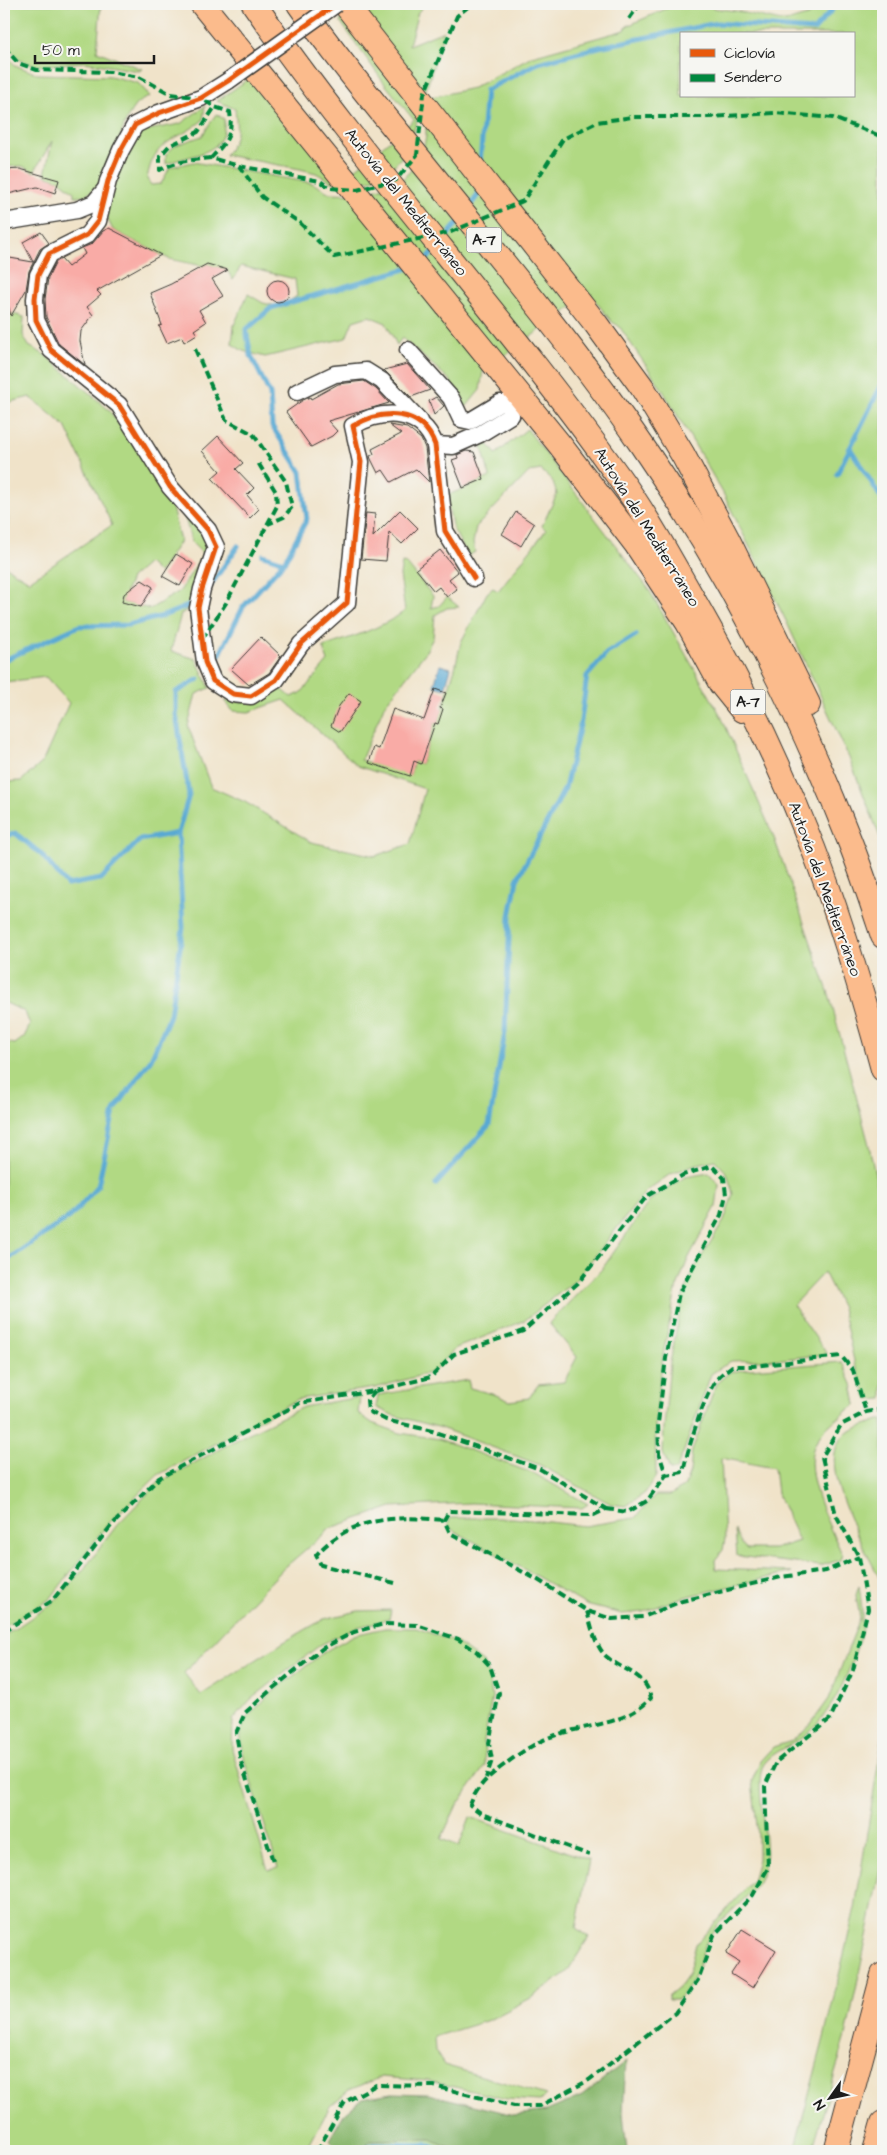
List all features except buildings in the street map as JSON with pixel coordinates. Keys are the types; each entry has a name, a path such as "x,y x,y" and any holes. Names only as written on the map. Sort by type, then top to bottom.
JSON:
{"highway":[{"path":"202,4 560,445 636,544 688,623 721,684 766,737"},
{"name":"Autovía del Mediterráneo","path":"254,4 309,80 540,370 620,479 670,557 723,652 766,737 813,848 838,917 883,1069"},
{"name":"A-7","path":"299,4 347,69 570,347 640,442 685,511 746,617 800,725 848,837 883,936"},
{"path":"345,4 596,324 642,387 683,455 727,538 816,721 823,777"},
{"path":"836,2151 883,1975"},
{"path":"875,2151 883,2123"}],"street":[{"path":"336,4 201,98 159,113 136,125 121,150 105,190 98,221 87,236 49,254 38,275 35,298 36,320 51,350 119,405 170,486 208,530 216,547 202,589 198,608 205,662 213,681 232,694 251,696 276,680 301,644 346,603 361,462 353,426 368,416 400,415 421,422"},
{"path":"4,222 77,210 94,203 105,190"},
{"path":"408,350 451,398 461,418 470,421 500,403 508,403 512,415 480,434 453,446 435,445"},
{"path":"296,392 335,374 366,371 382,380 432,436 435,445 445,531 474,578"}],"green space":[{"path":"4,4 101,4 97,51 142,69 139,71 85,62 37,66 20,60 4,42"},
{"path":"365,4 426,4 418,12 409,45 444,31 408,150 390,170 370,180 353,183 332,182 316,173 225,155 235,139 235,109 217,101 267,66 324,143 354,170 414,120 384,83 340,21"},
{"path":"677,4 711,4 712,8 736,11 786,22 810,15 813,4 883,4 883,845 850,760 788,625 723,493 662,389 619,326 612,322 590,294 483,371 480,390 466,407 454,397 451,381 402,338 397,345 386,323 369,316 353,321 346,338 265,357 243,351 232,344 234,325 248,294 263,303 281,307 297,296 295,279 241,266 233,280 227,270 207,264 203,266 169,259 113,230 108,220 106,203 131,140 142,131 180,124 205,106 203,120 160,148 150,166 147,179 151,185 161,184 170,167 193,162 312,183 330,193 361,194 400,182 421,159 426,136 427,98 473,88 532,56 625,30 627,26"},
{"path":"4,53 15,65 37,74 110,76 138,83 150,96 134,107 104,175 96,187 86,194 74,196 74,192 59,180 45,175 52,141 34,172 22,166 4,167"},
{"path":"216,114 224,119 220,140 214,147 197,155 166,164 166,154 176,145 202,136"},
{"path":"4,289 10,313 24,317 23,335 29,346 45,355 109,410 168,491 180,541 159,573 148,563 131,578 122,602 150,609 180,591 203,554 192,543 182,507 202,529 210,550 190,608 181,614 171,651 196,659 210,688 196,694 188,726 211,787 245,802 311,842 375,856 410,844 425,789 358,766 284,700 249,712 233,711 225,701 242,702 278,686 291,697 301,693 328,661 323,647 376,628 405,611 400,575 402,563 407,564 433,596 431,608 439,606 447,597 459,607 447,608 435,615 433,638 425,653 384,706 361,760 410,775 414,761 421,764 435,723 438,724 461,642 487,593 493,588 498,591 546,530 542,526 557,494 552,480 541,470 529,472 476,527 473,543 475,552 468,556 453,529 446,496 490,477 480,440 483,438 496,454 527,429 648,588 721,716 773,835 829,994 868,1141 883,1212 883,1399 868,1400 855,1365 842,1308 824,1272 793,1305 827,1354 783,1359 731,1361 711,1374 676,1470 670,1470 663,1453 664,1429 670,1363 683,1296 695,1267 724,1221 733,1194 727,1173 715,1160 693,1165 669,1175 646,1191 576,1280 524,1321 456,1348 433,1372 375,1388 298,1399 158,1475 108,1524 50,1599 4,1627 4,1042 15,1044 24,1037 30,1025 25,1012 4,1002 4,782 21,781 42,763 69,703 46,677 4,682 4,513 8,517 6,567 29,581 112,525 65,426 30,397 6,403 4,400"},
{"path":"709,1173 719,1185 716,1207 688,1259 676,1290 663,1355 655,1422 656,1476 645,1493 626,1506 611,1504 540,1465 438,1427 392,1415 376,1407 378,1395 468,1380 470,1388 510,1401 529,1398 538,1385 564,1382 577,1357 549,1323 602,1269 651,1199 685,1177"},
{"path":"842,1362 852,1384 856,1404 823,1432 815,1444 812,1456 814,1484 824,1515 842,1554 840,1560 820,1566 737,1556 735,1530 741,1544 747,1549 774,1549 799,1541 777,1493 774,1468 721,1458 725,1539 723,1550 715,1560 716,1569 792,1572 680,1598 643,1612 622,1614 586,1605 451,1529 448,1523 451,1518 513,1518 585,1526 635,1518 655,1495 670,1495 684,1487 690,1472 692,1451 712,1395 718,1382 730,1372"},
{"path":"360,1397 358,1413 372,1423 400,1433 439,1439 535,1474 588,1504 582,1508 471,1503 392,1507 331,1528 284,1568 184,1673 201,1695 324,1619 358,1611 391,1610 389,1619 354,1628 320,1645 250,1700 233,1720 232,1749 268,1870 278,1868 245,1762 240,1734 246,1719 269,1695 324,1652 354,1635 385,1628 416,1628 456,1642 484,1663 489,1675 492,1697 484,1741 485,1766 456,1807 441,1839 459,1846 470,1817 589,1860 576,1928 589,1937 567,1972 531,1998 489,2020 434,2037 435,2051 444,2065 546,2095 540,2101 507,2099 429,2081 382,2077 349,2090 330,2106 306,2151 4,2151 4,1636 53,1603 84,1569 117,1525 158,1483 247,1434 303,1407"},
{"path":"883,1420 883,1586 846,1508 838,1485 834,1464 837,1446 847,1433"},
{"path":"859,1586 862,1631 842,1686 829,1708 814,1727 799,1740 768,1759 761,1772 760,1783 766,1852 762,1874 749,1894 723,1919 709,1937 697,1971 689,1986 677,2000 668,2000 668,1996 680,1986 688,1975 696,1944 752,1881 758,1859 758,1835 752,1781 760,1761 773,1747 792,1741 810,1725 829,1699 860,1618 856,1595"},
{"path":"883,1734 883,1860 846,2036 814,2144 836,2151 794,2151 825,2034 855,1908"},
{"path":"626,2061 623,2113 627,2151 458,2151 431,2139 369,2140 365,2151 343,2151 329,2140 344,2114 363,2098 391,2093 428,2094 515,2115 547,2111 582,2096"},
{"path":"432,2139 458,2151 365,2151 369,2140"}],"water":[{"path":"440,665 451,668 445,689 434,686"}],"waterway":[{"path":"480,163 486,90 538,63 599,47 717,23 814,30 832,10 833,4"},
{"path":"468,209 478,195 478,189"},
{"path":"443,241 460,220"},
{"path":"422,265 434,251"},
{"path":"215,664 243,607 284,562 307,519 301,472 272,426 270,394 251,356 246,330 271,308 409,268"},
{"path":"837,474 883,382"},
{"path":"850,448 883,501"},
{"path":"210,586 238,546"},
{"path":"263,555 284,562"},
{"path":"4,660 79,626 128,625 163,616 195,603"},
{"path":"436,1184 489,1125 505,1032 510,916 517,880 565,788 581,721 587,676 607,653 636,635"},
{"path":"4,1262 72,1215 98,1186 114,1111 151,1059 170,1015 183,928 178,833 189,795 176,714 176,692 199,679"},
{"path":"4,837 15,833 41,854 67,885 101,879 140,840 178,833"},
{"path":"360,2151 374,2144 431,2145 446,2151"}],"marked path":[{"path":"4,47 18,63 37,70 111,72 139,77 171,94 201,98 215,107 230,112 231,120 227,138 211,158 239,166 320,181 330,188 357,190 396,180 417,155 424,94 457,16 469,6 478,4"},
{"path":"629,19 640,4"},
{"path":"211,158 178,163 160,170 160,156 169,146 198,132 215,107"},
{"path":"239,166 262,197 300,223 334,257 451,232 523,201 563,139 597,122 632,117 709,117 775,113 833,118 883,137"},
{"path":"195,349 226,420 253,434 286,482 292,507 284,517 268,524"},
{"path":"202,639 226,603 277,506 276,492 257,461"},
{"path":"4,1631 52,1601 111,1526 159,1478 300,1403 375,1391 431,1377 454,1354 523,1331 578,1283 647,1196 683,1175 712,1166 724,1178 726,1195 721,1215 679,1293 666,1358 658,1423 659,1453 666,1475 683,1472 692,1437 706,1398 717,1379 732,1366 753,1366 841,1356 853,1370 866,1412"},
{"path":"375,1391 367,1400 368,1411 386,1420 432,1431 540,1469 606,1509 594,1515 449,1511 444,1520 450,1533 538,1580 587,1611 612,1619 643,1617 682,1601 781,1577 826,1571 859,1557"},
{"path":"317,2151 345,2102 376,2085 434,2086 514,2106 540,2106 589,2080 675,2013 698,1980 714,1935 753,1895 768,1868 765,1786 776,1762 830,1719 853,1670 868,1609 859,1557 836,1515 822,1457 841,1425 866,1412 883,1409"},
{"path":"606,1509 628,1512 647,1501 666,1475"},
{"path":"395,1583 321,1565 316,1555 330,1542 344,1533 375,1521 409,1518 444,1520"},
{"path":"587,1611 599,1648 607,1657 639,1678 648,1689 651,1698 641,1707 619,1719 556,1735 529,1748 488,1778 476,1792 470,1805 482,1814 589,1855"},
{"path":"273,1861 241,1762 236,1733 245,1713 272,1689 323,1648 354,1632 384,1624 417,1625 458,1639 476,1651 490,1666 499,1693 489,1743 492,1760 486,1778"}],"cycle path":[{"path":"336,4 201,98 159,113 135,125 121,150 108,181 98,221 87,235 49,254 38,275 35,299 36,320 51,350 119,405 170,487 208,530 216,547 202,589 198,608 205,662 213,681 233,694 251,696 276,680 301,644 347,603 361,462 353,426 364,420 388,415 400,415 411,418 421,424 429,433 435,445 445,531 474,578"}]}
